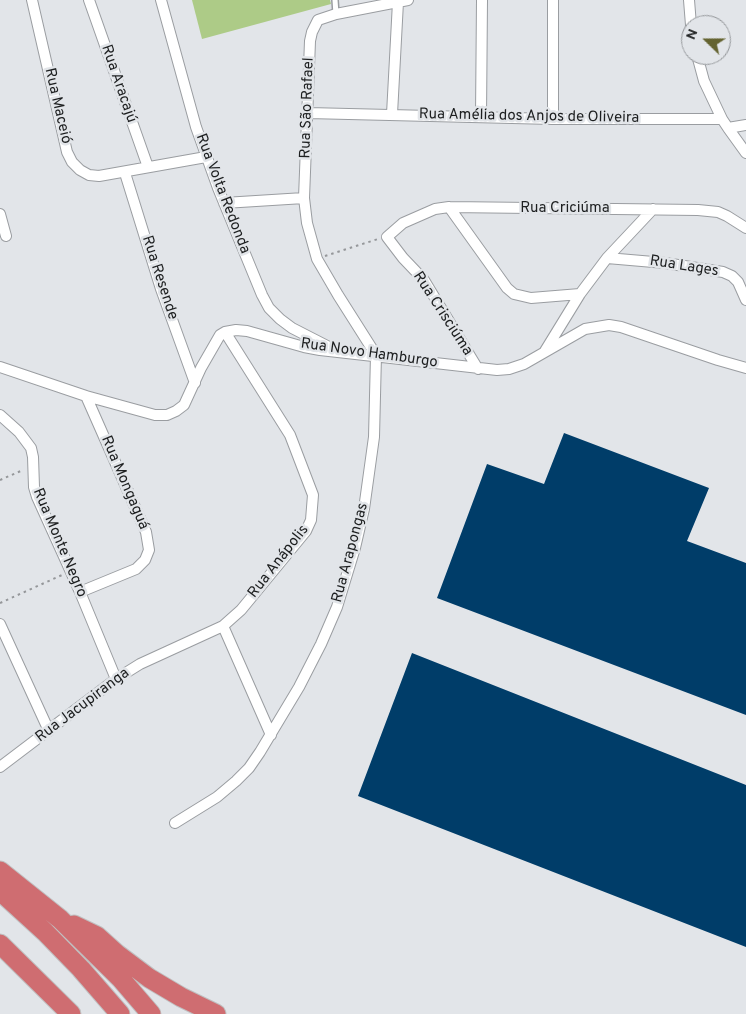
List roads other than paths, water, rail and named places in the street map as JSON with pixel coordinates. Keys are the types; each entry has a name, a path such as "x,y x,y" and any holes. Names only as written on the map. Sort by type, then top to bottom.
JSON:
{"highway":[{"path":"0,871 60,919 121,979 151,1014"},
{"path":"0,891 81,969 120,1014"},
{"path":"60,919 97,936 148,978 216,1014"},
{"path":"0,944 71,1014"}],"street":[{"name":"Rua Maceió","path":"32,0 58,106 67,152 72,162 80,170 89,175 99,176 125,173 206,157"},
{"name":"Rua Aracajú","path":"90,0 148,167"},
{"name":"Rua Volta Redonda","path":"161,0 206,157 249,266 269,308 292,328 336,351"},
{"path":"481,116 482,0"},
{"path":"553,0 553,119"},
{"path":"689,0 690,15"},
{"path":"336,14 403,1 392,114"},
{"name":"Rua São Rafael","path":"336,14 318,20 310,41 304,198 307,223 318,258 338,295 376,355"},
{"path":"700,65 704,81 725,123 746,153"},
{"name":"Rua Amélia dos Anjos de Oliveira","path":"308,113 481,116 746,125"},
{"name":"Rua Resende","path":"125,173 161,289 195,383"},
{"path":"224,203 304,198"},
{"path":"449,207 507,288 514,294 531,298 580,294"},
{"name":"Rua Criciúma","path":"387,236 404,223 435,209 449,207 698,210 718,212 746,228"},
{"path":"544,352 580,294 607,258 653,209"},
{"path":"0,214 6,236"},
{"name":"Rua Crisciúma","path":"387,236 403,258 424,280 478,369"},
{"name":"Rua Lages","path":"607,258 665,263 723,272 732,276 738,282 746,300"},
{"name":"Rua Novo Hamburgo","path":"225,332 247,330 304,347 498,370 510,369 524,364 585,329 609,325 621,326 746,368"},
{"path":"0,367 86,396 155,415 167,415 184,405 220,335 225,332"},
{"name":"Rua Anápolis","path":"223,626 241,610 306,531 313,509 313,495 290,435 225,332"},
{"name":"Rua Arapongas","path":"176,823 217,797 248,768 299,687 337,607 353,556 364,509 374,437 376,355"},
{"name":"Rua Mongaguá","path":"80,592 136,569 145,560 148,550 146,532 86,396"},
{"name":"Rua Monte Negro","path":"0,415 27,441 33,456 33,477 37,497 80,592 116,679"},
{"path":"0,624 49,731"},
{"path":"223,626 270,735"},
{"name":"Rua Jacupiranga","path":"0,767 116,679 140,664 223,626"}],"lane":[{"path":"336,0 336,14"}]}
